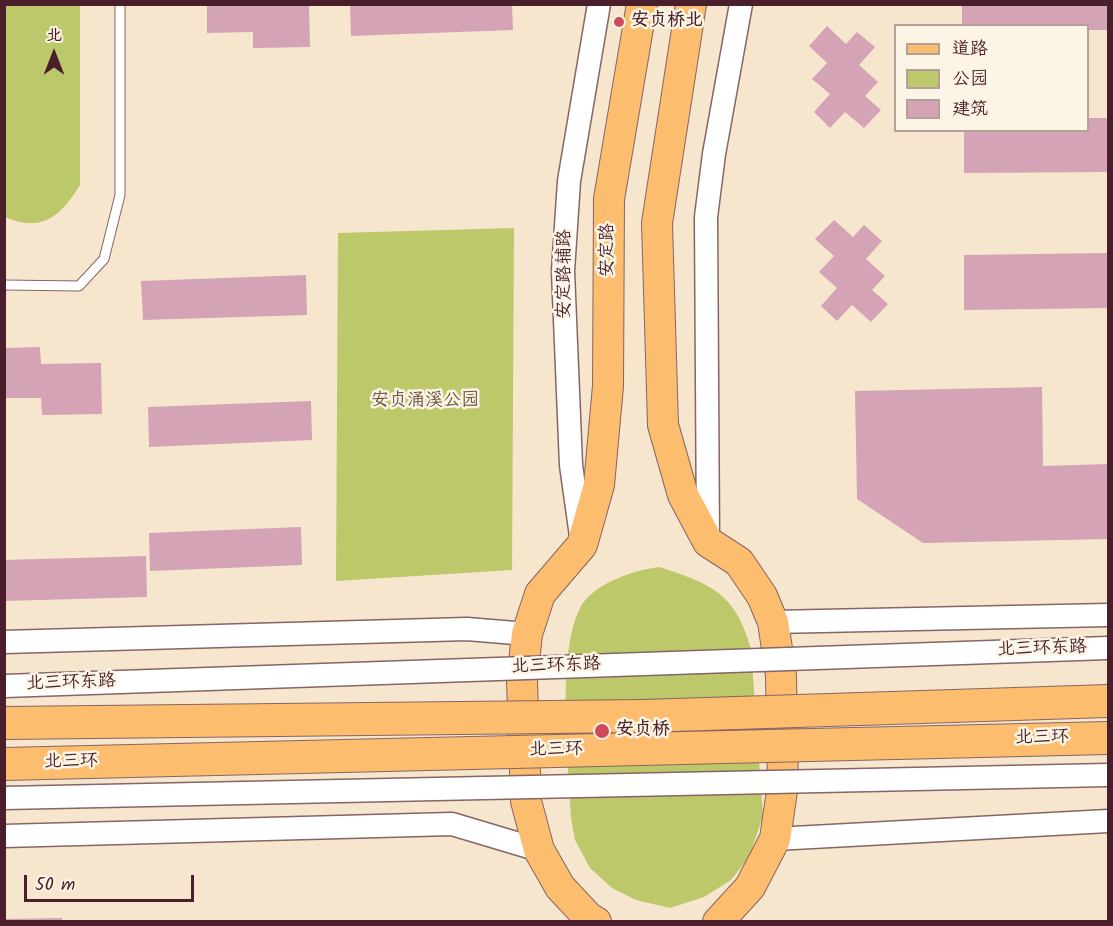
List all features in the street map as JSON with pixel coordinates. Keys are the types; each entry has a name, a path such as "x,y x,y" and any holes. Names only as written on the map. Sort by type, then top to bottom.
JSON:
{"highway":[{"name":"北三环","path":"4,723 644,716 1108,700"},
{"name":"北三环","path":"4,764 1108,738"}],"main road":[{"name":"安定路","path":"582,545 596,498 605,438 608,397 609,198 642,4"},
{"path":"691,4 657,222 663,425 683,495 708,542 739,562 762,596 773,622 781,676 783,784 775,839 750,887 718,921"},
{"path":"582,545 540,594 527,634 522,681 526,801 539,850 560,887 589,918 596,921"}],"street":[{"name":"安定路辅路","path":"582,545 571,465 563,271 569,180 599,4"},
{"path":"708,542 706,216 714,153 741,4"},
{"path":"773,622 1108,615"},
{"path":"4,642 467,629 527,634"},
{"name":"北三环东路","path":"4,686 1108,648"},
{"path":"4,798 1108,775"},
{"path":"775,839 1108,821"},
{"path":"4,836 452,824 539,850"}],"lane":[{"path":"4,285 79,285 104,259 120,195 120,4"}],"green space":[{"path":"4,5 80,5 80,185 58,213 40,222 30,223 5,217"},
{"name":"安贞涌溪公园","path":"514,228 512,570 336,581 338,233"},
{"path":"659,567 707,585 718,593 729,602 745,630 751,649 763,816 749,857 731,880 704,897 670,908 636,900 612,888 590,868 575,840 571,818 566,710 568,653 580,608 586,599 604,585 638,571"}],"building":[{"path":"207,4 309,4 310,47 253,48 253,32 207,33"},
{"path":"350,4 512,4 513,30 351,36"},
{"path":"962,4 1108,4 1108,30 1089,30 1089,24 962,24"},
{"path":"827,26 846,44 857,32 875,47 859,65 878,82 865,96 881,110 864,128 845,112 830,128 814,112 830,94 812,79 827,63 809,46"},
{"path":"1089,118 1108,118 1108,172 964,173 964,132 1089,132"},
{"path":"834,220 853,237 864,225 882,241 866,259 885,276 872,290 888,304 871,322 852,305 837,321 821,306 837,288 819,272 834,256 815,239"},
{"path":"1108,253 1108,308 964,310 964,255"},
{"path":"306,275 307,315 143,320 141,281"},
{"path":"40,347 41,364 101,363 102,414 42,415 41,398 4,398 4,348"},
{"path":"1042,387 1043,466 1108,464 1108,539 923,543 857,499 855,391"},
{"path":"311,401 312,440 149,447 148,407"},
{"path":"301,527 302,565 150,571 149,533"},
{"path":"146,556 147,597 4,601 4,560"},
{"path":"62,918 62,922 4,922 4,919"}],"place":[{"name":"安贞桥北","path":"619,22"},
{"name":"安贞桥","path":"602,731"}]}
